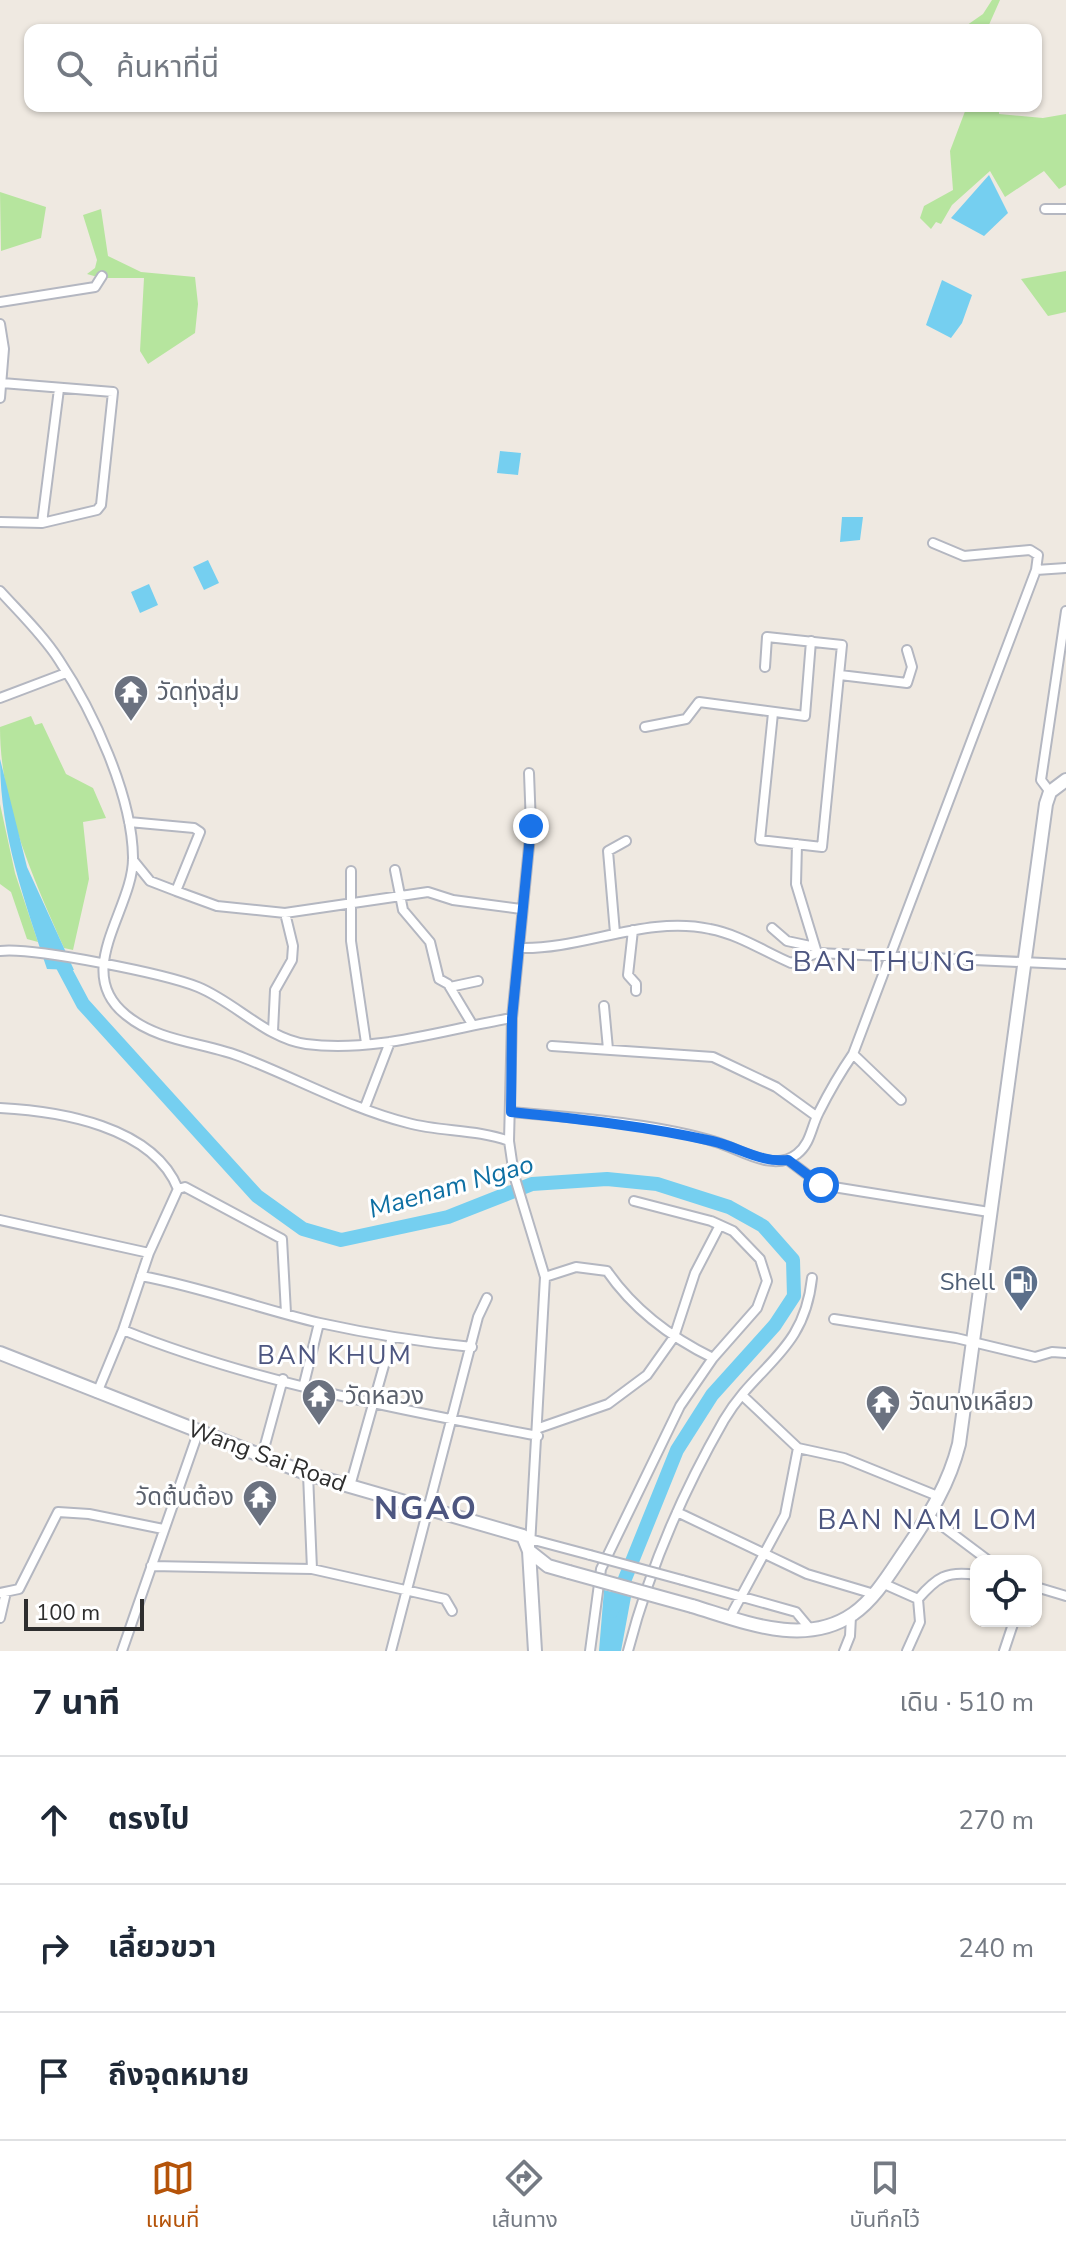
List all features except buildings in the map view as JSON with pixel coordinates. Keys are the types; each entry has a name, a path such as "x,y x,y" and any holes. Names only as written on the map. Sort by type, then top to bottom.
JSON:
{"main road":[{"path":"530,1545 548,1566 768,1628 811,1630 851,1616 878,1589 940,1497 951,1475 959,1444 1023,960 1050,792 1066,780"},
{"name":"Wang Sai Road","path":"0,1353 308,1474 523,1536 530,1545"},
{"path":"530,1545 535,1651"}],"street":[{"path":"1045,209 1066,209"},
{"path":"0,302 95,287 102,276"},
{"path":"0,324 4,349 0,398"},
{"path":"0,522 42,523 85,516 101,505 113,392 2,383"},
{"path":"42,523 59,389"},
{"path":"788,1160 810,1138 816,1116 853,1054 1036,570 1038,555 1030,550 964,556 933,543"},
{"path":"1036,570 1066,568"},
{"path":"0,591 59,660 106,749 129,822 133,860 103,965 108,996 139,1025 162,1035 244,1058 408,1123 480,1132 509,1141"},
{"path":"1050,792 1041,780 1066,611"},
{"path":"765,667 767,637 842,645 822,847 760,840 773,713"},
{"path":"645,727 686,719 699,702 805,716 811,641"},
{"path":"840,675 907,683 912,667 907,650"},
{"path":"0,698 66,673"},
{"path":"529,773 531,826 512,1018 509,1141 514,1175 545,1277 530,1545 590,1555 796,1612 811,1630"},
{"path":"129,822 194,828 200,832 176,891"},
{"path":"615,933 608,851 626,841"},
{"path":"797,844 796,884 816,950"},
{"path":"133,860 150,881 217,906 285,913 428,892 453,900 521,909"},
{"path":"395,870 399,898 411,921 430,942 439,979 450,987 472,1024"},
{"path":"351,871 351,941 366,1043"},
{"path":"273,1031 275,990 292,960 293,946 285,913"},
{"path":"772,928 787,941 816,950 889,957 1066,964"},
{"path":"519,948 540,949 633,930 711,929 791,963 816,950"},
{"path":"633,930 628,975 636,991"},
{"path":"0,951 87,962 198,987 273,1031 306,1044 390,1042 512,1018"},
{"path":"450,987 478,981"},
{"path":"604,1006 608,1049"},
{"path":"365,1107 390,1042"},
{"path":"552,1046 720,1059 776,1087 816,1116"},
{"path":"853,1054 901,1100"},
{"path":"0,1108 67,1117 118,1135 159,1161 178,1189"},
{"path":"511,1112 621,1125 715,1141 772,1161 788,1160 821,1185 989,1212"},
{"path":"97,1393 123,1330 149,1253 178,1189 185,1187 282,1239 286,1313"},
{"path":"590,1651 601,1569 680,1406 713,1358 757,1308 767,1281 760,1259 733,1231 634,1201"},
{"path":"0,1220 149,1253"},
{"path":"123,1330 191,1357 450,1419 538,1432 608,1404 647,1375 674,1337 695,1273 720,1225"},
{"path":"545,1277 576,1267 607,1271 626,1297 674,1337 713,1358"},
{"path":"141,1276 201,1287 319,1323 392,1337 472,1347"},
{"path":"628,1651 642,1597 677,1512 725,1417 801,1327 812,1278"},
{"path":"391,1651 450,1419 487,1298"},
{"path":"834,1319 1035,1357 1052,1352 1066,1353"},
{"path":"304,1384 319,1323"},
{"path":"350,1486 392,1337"},
{"path":"262,1456 283,1379"},
{"path":"743,1396 798,1448 844,1458 940,1497"},
{"path":"122,1651 198,1433"},
{"path":"730,1617 785,1515 798,1448"},
{"path":"308,1474 312,1569"},
{"path":"0,1618 3,1593 19,1589 58,1512 89,1514 163,1529"},
{"path":"677,1512 807,1574 918,1599"},
{"path":"929,1516 981,1555"},
{"path":"151,1566 312,1569 445,1599 452,1611"},
{"path":"907,1651 920,1622 918,1599 939,1577 958,1572 970,1574"},
{"path":"1042,1589 1066,1596"},
{"path":"844,1651 850,1636 851,1616"},
{"path":"1004,1651 1012,1627"}],"green space":[{"path":"992,0 1000,0 989,24 969,24 983,14"},
{"path":"965,112 999,112 1043,118 1066,114 1066,185 1059,189 1044,171 1005,197 990,171 952,205 941,224 936,222 931,229 920,218 924,206 953,190 950,151"},
{"path":"0,192 46,207 41,238 1,251"},
{"path":"101,209 108,256 141,272 195,277 198,304 195,333 148,364 140,351 144,278 101,278 87,274 95,268 97,260 83,215"},
{"path":"1066,271 1066,312 1048,316 1021,279"},
{"path":"31,716 35,725 42,723 66,774 93,788 106,818 83,822 89,879 73,950 64,948 41,895 20,840 6,785 0,727"},
{"path":"0,804 15,873 38,942 27,939 11,892 0,884"}],"water":[{"path":"989,175 1008,213 984,236 951,218"},
{"path":"942,280 972,295 962,323 951,338 926,325"},
{"path":"500,451 521,453 518,475 497,473"},
{"path":"842,517 863,517 860,540 840,542"},
{"path":"208,560 219,583 204,590 193,567"},
{"path":"149,584 158,605 140,613 131,592"},
{"path":"0,759 27,867 74,970 47,969 9,840"},
{"path":"604,1590 631,1597 621,1651 599,1651"}],"waterway":[{"name":"Maenam Ngao","path":"57,955 83,1004 257,1196 303,1229 341,1240 448,1217 532,1184 607,1179 657,1184 729,1207 763,1226 793,1260 794,1296 775,1325 712,1395 677,1450 612,1611"}],"place":[{"name":"วัดทุ่งสุ่ม","path":"131,723"},
{"name":"Shell","path":"1021,1313"},
{"name":"วัดหลวง","path":"319,1427"},
{"name":"วัดนางเหลียว","path":"883,1433"},
{"name":"วัดต้นต้อง","path":"260,1528"}],"district":[{"name":"BAN THUNG","path":"885,961"},
{"name":"BAN KHUM","path":"335,1355"},
{"name":"NGAO","path":"426,1508"},
{"name":"BAN NAM LOM","path":"928,1519"}],"route":[{"path":"531,826 512,1018 511,1112 606,1122 715,1141 772,1161 788,1160 821,1185"}]}
